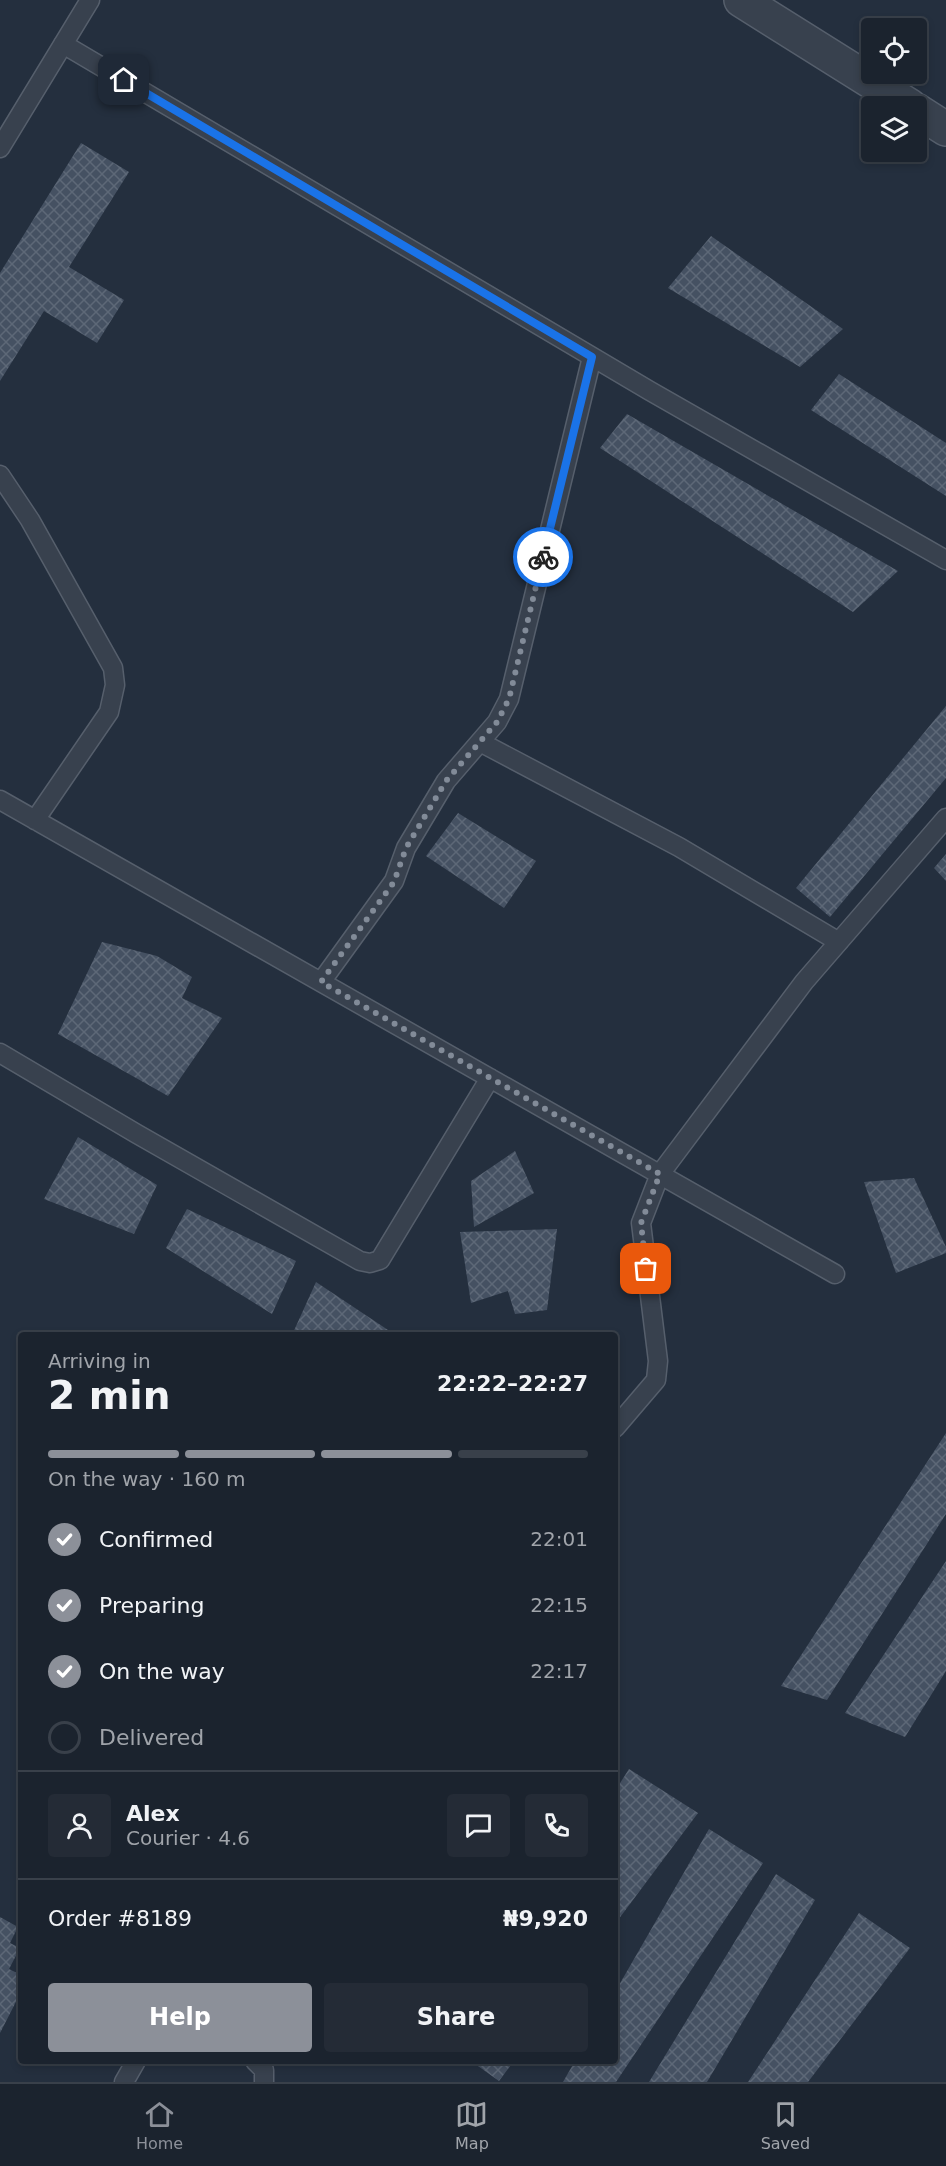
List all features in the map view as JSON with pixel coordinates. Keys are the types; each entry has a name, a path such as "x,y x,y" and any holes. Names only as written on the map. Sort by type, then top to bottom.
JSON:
{"street":[{"path":"741,0 894,96"},
{"path":"927,117 946,129"}],"lane":[{"path":"0,148 90,0"},
{"path":"63,44 592,357 946,560"},
{"path":"321,982 394,882 406,848 446,781 497,722 509,699 592,357"},
{"path":"0,475 30,520 113,668 115,685 109,712 35,820"},
{"path":"480,742 679,847 839,942"},
{"path":"0,800 835,1274"},
{"path":"618,1424 656,1380 658,1361 641,1223 660,1174 804,982 946,818"},
{"path":"0,1053 360,1261 370,1263 380,1260 490,1078"},
{"path":"124,2082 134,2064"},
{"path":"258,2064 264,2070 264,2082"}],"building":[{"path":"81,143 129,172 69,267 124,300 97,343 44,311 0,381 0,273"},
{"path":"711,236 843,329 800,367 668,288"},
{"path":"839,374 946,443 946,496 811,410"},
{"path":"627,414 898,571 853,612 600,448"},
{"path":"946,706 946,778 830,917 796,888"},
{"path":"458,813 536,861 504,908 426,856"},
{"path":"946,854 946,881 934,868"},
{"path":"102,942 157,956 192,977 182,998 222,1018 168,1096 58,1034"},
{"path":"78,1137 157,1185 134,1234 44,1199"},
{"path":"515,1151 534,1193 474,1227 471,1181"},
{"path":"914,1178 946,1247 946,1253 896,1273 864,1182"},
{"path":"187,1209 296,1261 272,1314 166,1248"},
{"path":"557,1229 547,1310 515,1314 508,1291 471,1303 460,1232"},
{"path":"316,1282 388,1330 387,1332 293,1332"},
{"path":"946,1433 946,1514 827,1700 781,1686"},
{"path":"946,1561 946,1671 905,1737 845,1713"},
{"path":"629,1769 698,1813 618,1920 618,1786"},
{"path":"709,1829 763,1863 616,2082 563,2082 573,2064 618,2064 618,1987"},
{"path":"776,1874 815,1900 707,2082 649,2082"},
{"path":"859,1913 910,1948 808,2082 748,2082"},
{"path":"0,1917 18,1927 10,1943 18,1947 18,1952 9,1969 18,1974 18,1998 0,2033"},
{"path":"475,2064 512,2064 499,2081"}],"way so far":[{"path":"543,557 509,699 497,722 446,781 406,848 394,882 321,982 660,1174 641,1223 646,1269"}],"route":[{"path":"124,80 592,357 543,557"}]}
